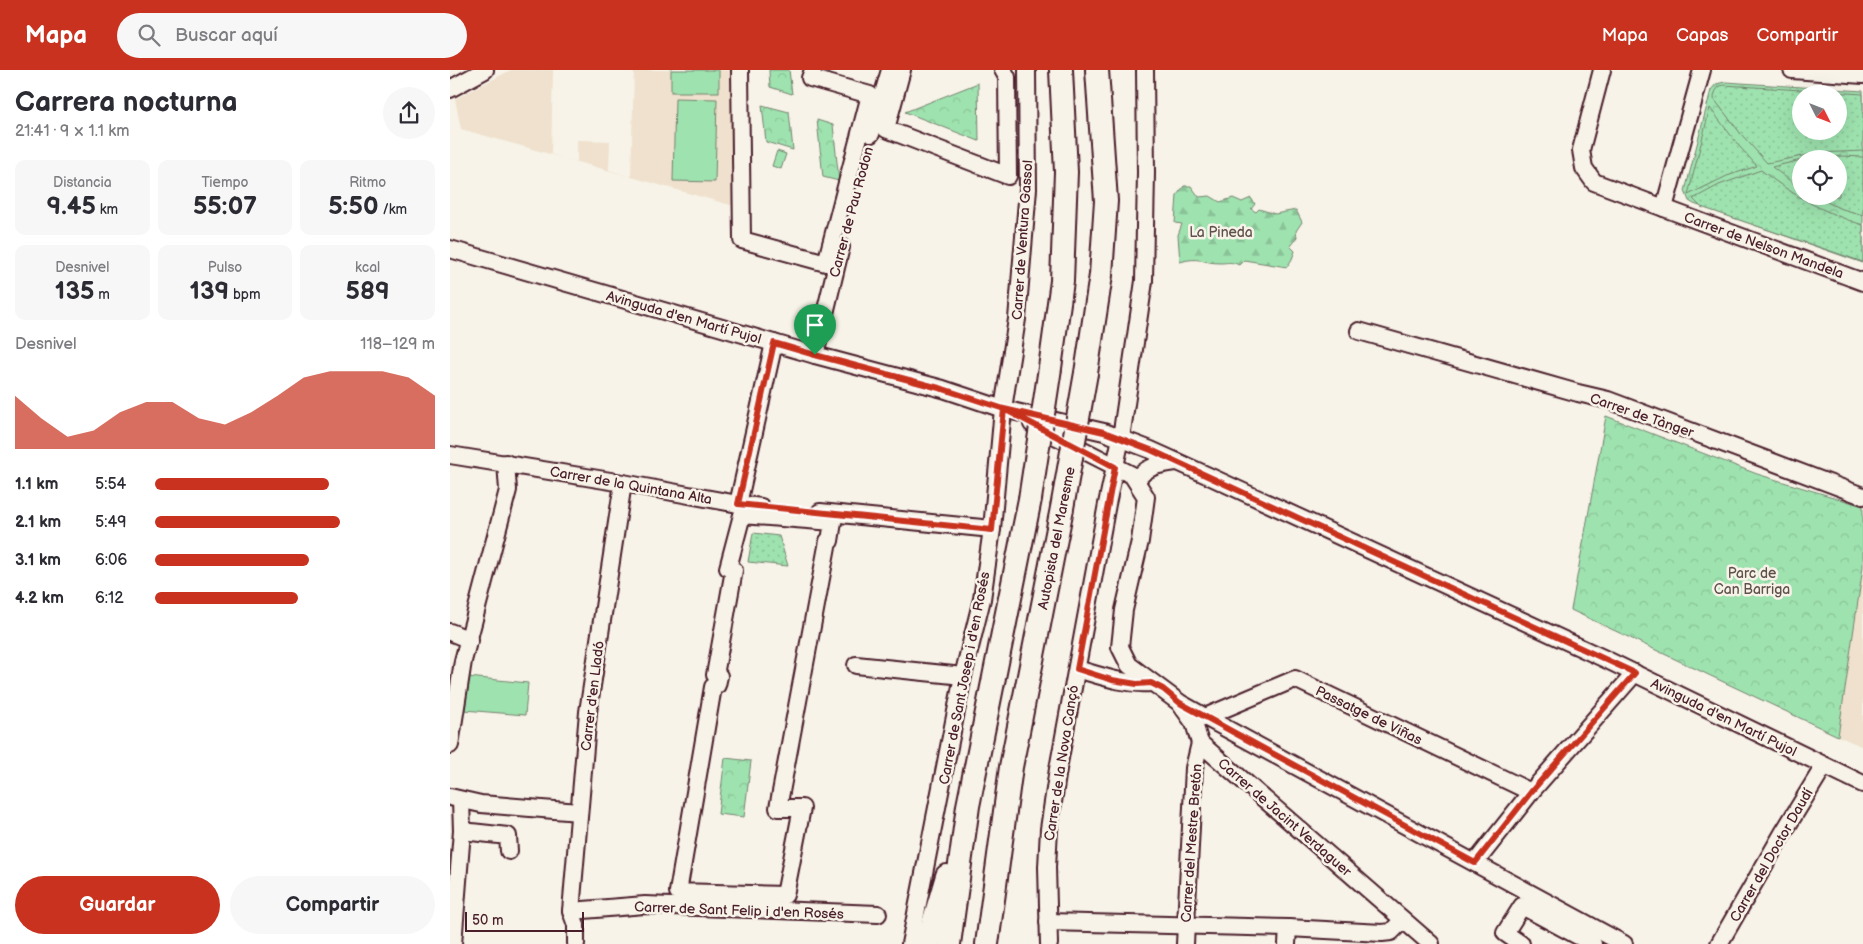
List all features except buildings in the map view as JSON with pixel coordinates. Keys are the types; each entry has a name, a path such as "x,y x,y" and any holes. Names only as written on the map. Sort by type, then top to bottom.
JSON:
{"highway":[{"path":"949,944 968,806 1030,499 1062,281 1066,172 1061,70"},
{"name":"Autopista del Maresme","path":"987,944 1011,767 1062,508 1101,275 1106,200 1097,70"},
{"path":"927,944 968,806"}],"street":[{"path":"450,89 485,70"},
{"path":"740,70 742,240 826,263 870,95 810,78 813,70"},
{"name":"Carrer de Pau Rodon","path":"815,355 855,190 890,70"},
{"path":"902,70 886,129 1008,176 1007,77 1003,70"},
{"name":"Carrer de Ventura Gassol","path":"1004,409 1017,319 1028,189 1027,70"},
{"name":"Carrer de la Nova Cançó","path":"1048,944 1047,866 1049,829 1058,769 1121,438 1144,281 1145,70"},
{"name":"Carrer de Nelson Mandela","path":"1602,70 1581,150 1584,168 1594,182 1863,282"},
{"path":"1664,208 1702,70"},
{"path":"1792,70 1863,75"},
{"name":"Avinguda d'en Martí Pujol","path":"450,249 815,355 943,389 1004,409 1104,432 1121,438 1635,673 1863,784"},
{"name":"Carrer de Tànger","path":"1359,331 1608,400 1863,496"},
{"path":"738,504 774,343"},
{"path":"1004,409 1132,475 1146,497 1140,541 1124,610 1120,647 1129,665 1180,703 1624,944"},
{"name":"Carrer de Sant Josep i d'en Rosés","path":"910,944 963,676 982,599 992,530 1004,409"},
{"name":"Carrer de la Quintana Alta","path":"450,455 623,482 738,504 992,530"},
{"path":"1137,481 1144,472 1156,465 1177,462"},
{"path":"450,745 452,715 463,661 508,490 506,464"},
{"name":"Carrer d'en Lladó","path":"576,944 576,925 570,911 588,712 623,482"},
{"path":"742,515 833,522 778,808 802,808 785,895 678,892 713,687 717,685 719,676 715,675 734,570 728,568 742,515"},
{"path":"450,632 470,640"},
{"path":"856,665 963,676"},
{"path":"1077,669 1112,680 1137,684 1151,683"},
{"path":"1475,863 1531,792 1635,673"},
{"name":"Passatge de Viñas","path":"1205,717 1295,679 1531,792"},
{"name":"Carrer de Jacint Verdaguer","path":"1180,703 1194,723 1200,743 1431,944"},
{"name":"Carrer del Mestre Bretón","path":"1185,944 1194,768 1200,743"},
{"name":"Carrer del Doctor Daudí","path":"1719,944 1824,766"},
{"path":"453,944 453,902 462,831 456,799 481,804 579,812"},
{"path":"462,831 508,836 509,851"},
{"name":"Carrer de Sant Felip i d'en Rosés","path":"570,911 646,905 878,914"},
{"path":"1521,944 1505,933 1522,906 1593,944"},
{"path":"1048,922 1186,926 1287,936 1382,933 1395,938 1403,920"}],"shaded area":[{"path":"511,70 553,70 551,154 566,159 461,129 455,99"},
{"path":"634,70 740,70 741,208 631,177"},
{"path":"577,140 610,141 609,170 630,177 577,162"},
{"path":"1863,567 1863,747 1838,736"}],"green space":[{"path":"671,70 719,70 719,92 671,92"},
{"path":"769,70 789,70 792,94 770,87"},
{"path":"1725,82 1792,86 1792,140 1848,140 1848,90 1863,91 1863,263 1689,201 1685,191 1711,90 1716,84"},
{"path":"978,83 979,141 905,112"},
{"path":"1724,85 1792,89 1792,140 1848,140 1848,93 1863,94 1863,151 1792,150 1792,158 1767,163 1741,134 1714,99 1716,90"},
{"path":"675,98 717,99 715,182 673,181"},
{"path":"762,105 789,112 793,150 766,142"},
{"path":"1710,108 1757,166 1727,176 1688,195"},
{"path":"817,120 833,125 839,181 823,177"},
{"path":"777,151 786,154 781,169 772,166"},
{"path":"1847,156 1863,157 1863,215 1833,205 1847,205"},
{"path":"1792,162 1792,182 1772,167"},
{"path":"1761,170 1792,191 1792,205 1815,205 1835,215 1863,225 1863,262 1701,207 1693,199 1719,185"},
{"name":"La Pineda","path":"1184,186 1191,186 1199,197 1210,196 1220,202 1233,198 1242,202 1251,198 1255,204 1251,209 1256,212 1259,209 1275,214 1296,210 1302,222 1296,231 1297,237 1290,246 1295,251 1287,267 1244,260 1239,265 1197,260 1180,262 1178,235 1182,224 1175,223 1177,195"},
{"name":"Parc de Can Barriga","path":"1606,416 1757,474 1863,506 1863,567 1838,736 1571,610"},
{"path":"753,533 779,536 788,566 748,562"},
{"path":"468,677 528,683 525,715 464,710"},
{"path":"725,758 751,761 744,817 718,814"}],"route":[{"path":"815,355 774,343 738,504 992,530 1004,409 1115,467 1077,669 1112,680 1137,684 1151,683 1163,689 1180,703 1475,863 1531,792 1635,673 1151,450 1104,432 1004,409 943,389 815,355"}]}
